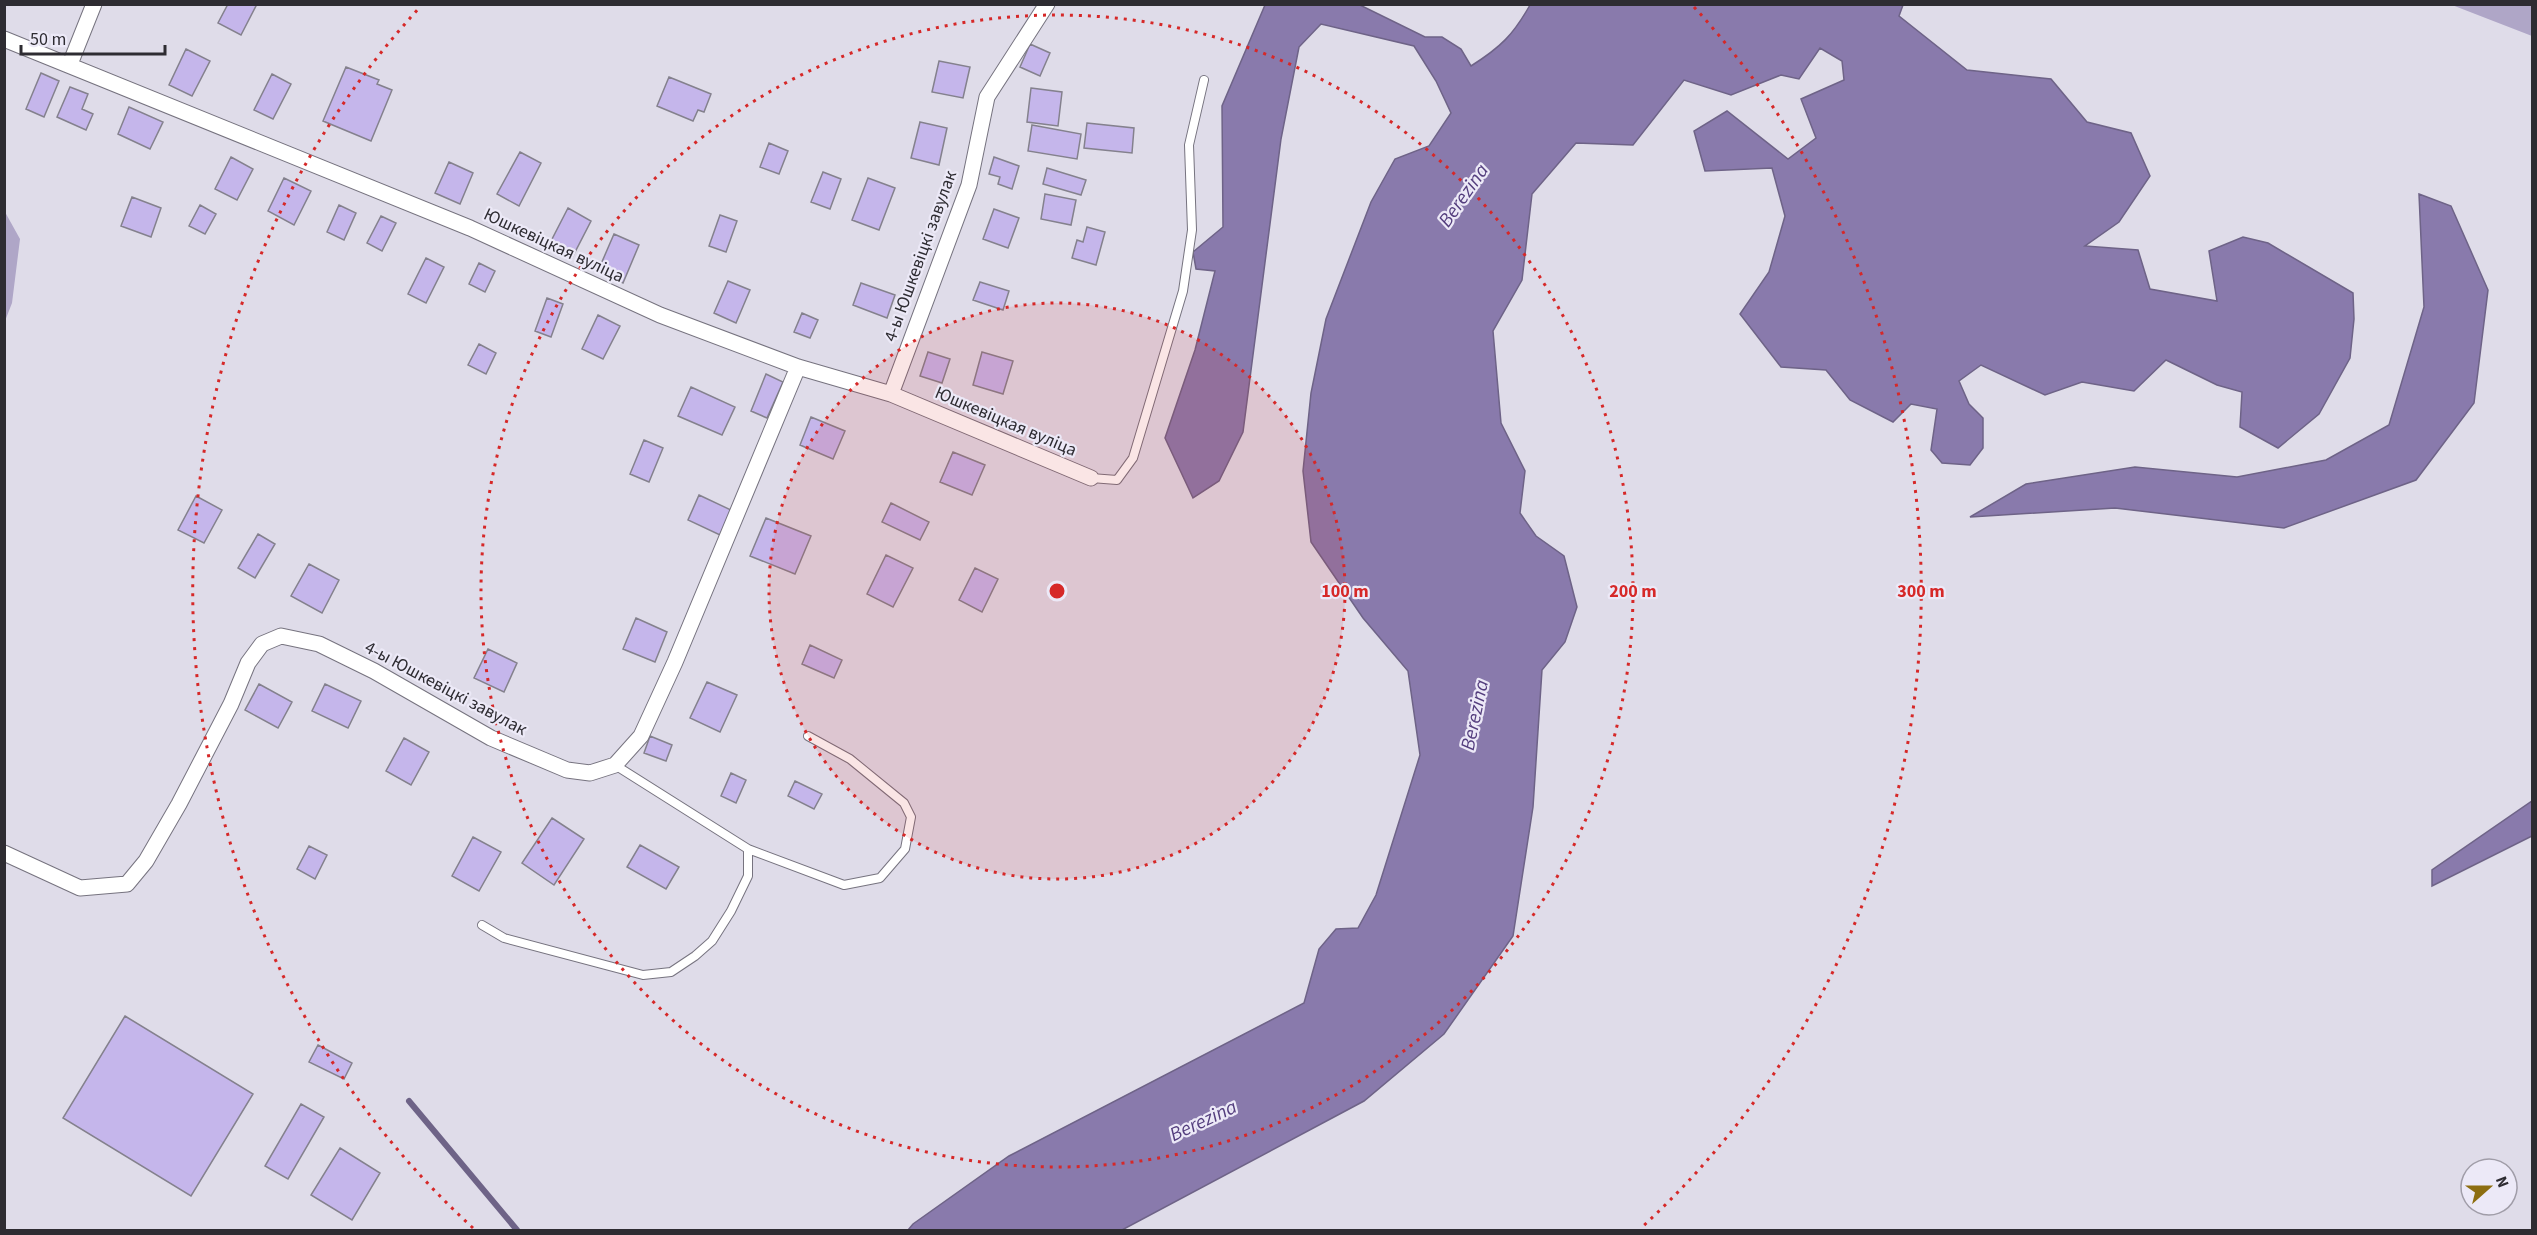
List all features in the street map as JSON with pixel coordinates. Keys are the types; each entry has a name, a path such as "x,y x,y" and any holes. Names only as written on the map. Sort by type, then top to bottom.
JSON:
{"street":[{"path":"70,64 94,4"},
{"name":"4-ы Юшкевіцкі завулак","path":"891,394 969,185 987,97 1047,4"},
{"name":"Юшкевіцкая вуліца","path":"4,39 470,228 660,315 798,368 891,394 1091,478"},
{"path":"615,765 641,736 675,662 798,368"},
{"name":"4-ы Юшкевіцкі завулак","path":"4,853 80,888 127,884 146,861 179,804 231,704 248,663 262,644 281,636 319,644 374,671 491,738 567,770 590,773 615,765"}],"lane":[{"path":"1091,478 1117,480 1133,458 1183,291 1192,230 1189,145 1204,80"},
{"path":"615,765 748,849 844,885 880,878 905,849 911,817 904,802 850,759 808,736"},
{"path":"482,925 504,938 643,975 671,972 712,941 731,911 748,876 748,849"}],"shaded area":[{"path":"2452,5 2532,5 2532,36"},
{"path":"5,212 20,239 12,303 5,321"}],"water":[{"name":"Berezina","path":"1265,5 1360,5 1425,37 1442,37 1461,49 1471,66 1505,40 1518,25 1530,5 1903,5 1899,16 1967,70 2051,79 2087,122 2131,133 2150,176 2119,222 2085,246 2138,250 2150,289 2217,301 2209,251 2243,237 2268,243 2353,293 2354,319 2350,358 2319,414 2278,448 2240,427 2242,392 2217,385 2166,360 2134,391 2082,382 2045,395 1981,365 1959,381 1969,404 1983,418 1983,448 1970,465 1942,463 1931,450 1937,409 1911,404 1893,422 1850,400 1826,370 1781,367 1740,314 1769,272 1785,216 1772,168 1705,171 1694,131 1727,111 1788,159 1816,138 1801,99 1844,80 1842,61 1820,48 1799,79 1781,75 1731,95 1684,80 1633,145 1576,143 1532,194 1522,280 1493,331 1501,423 1525,471 1520,513 1536,536 1564,556 1577,607 1565,642 1542,670 1533,807 1513,936 1444,1034 1364,1101 1122,1230 908,1230 913,1224 1009,1156 1304,1003 1319,949 1336,929 1358,928 1376,895 1420,755 1408,671 1363,618 1311,542 1303,471 1311,393 1326,319 1371,202 1395,159 1429,146 1451,113 1436,81 1414,46 1321,24 1299,47 1281,139 1243,432 1219,481 1193,498 1165,438 1195,350 1215,271 1196,269 1193,252 1223,227 1222,106"},
{"path":"2419,194 2451,206 2488,290 2474,403 2416,480 2284,528 2115,508 1970,517 2026,484 2135,467 2237,477 2326,460 2389,425 2424,307"},
{"path":"2532,801 2532,836 2432,886 2432,870"}],"building":[{"path":"228,4 257,4 241,35 218,23"},
{"path":"1030,44 1050,53 1040,76 1020,67"},
{"path":"186,49 210,61 192,96 169,85"},
{"path":"939,61 970,67 963,98 932,92"},
{"path":"346,67 379,80 377,84 392,90 371,141 323,121"},
{"path":"41,73 59,81 44,117 26,109"},
{"path":"272,74 291,84 273,119 254,110"},
{"path":"669,77 711,94 704,112 698,110 693,121 657,106"},
{"path":"70,87 88,94 82,109 93,114 86,130 57,117"},
{"path":"1031,88 1062,92 1058,126 1027,122"},
{"path":"129,107 163,122 150,149 118,134"},
{"path":"920,122 947,128 939,165 911,158"},
{"path":"1087,123 1134,128 1132,153 1084,148"},
{"path":"1032,125 1081,134 1077,159 1028,151"},
{"path":"769,143 788,151 779,174 760,167"},
{"path":"520,152 541,163 519,206 497,194"},
{"path":"231,157 253,169 237,200 215,189"},
{"path":"994,157 1019,166 1012,189 998,184 1000,177 989,174"},
{"path":"449,162 473,173 460,204 435,193"},
{"path":"1047,168 1086,180 1081,195 1043,184"},
{"path":"823,172 841,179 830,209 811,202"},
{"path":"284,178 311,191 294,225 268,211"},
{"path":"868,178 895,188 879,230 852,220"},
{"path":"1045,194 1076,200 1071,225 1041,219"},
{"path":"132,197 161,208 151,237 121,226"},
{"path":"200,205 216,214 205,234 189,226"},
{"path":"339,205 356,213 344,240 327,232"},
{"path":"568,208 591,221 572,258 549,245"},
{"path":"994,209 1019,218 1008,248 983,239"},
{"path":"720,215 737,221 726,252 709,246"},
{"path":"381,216 396,223 382,251 367,243"},
{"path":"1087,227 1105,232 1096,265 1072,258 1077,240 1083,242"},
{"path":"614,234 639,245 623,283 598,271"},
{"path":"426,258 444,267 426,303 408,294"},
{"path":"479,263 495,271 485,292 469,284"},
{"path":"728,281 750,290 736,323 714,313"},
{"path":"980,282 1009,291 1003,310 973,300"},
{"path":"861,283 895,295 887,318 853,305"},
{"path":"547,298 563,304 551,337 535,331"},
{"path":"802,313 818,320 810,338 794,332"},
{"path":"598,315 620,326 603,359 582,349"},
{"path":"479,344 496,353 486,374 468,365"},
{"path":"928,352 950,359 942,383 920,376"},
{"path":"982,352 1013,361 1003,394 973,385"},
{"path":"766,374 783,382 767,418 751,411"},
{"path":"691,387 735,407 722,435 678,416"},
{"path":"811,417 845,431 833,459 800,445"},
{"path":"644,440 663,448 649,482 630,474"},
{"path":"953,452 985,465 972,495 940,482"},
{"path":"699,495 731,510 720,535 688,520"},
{"path":"196,496 222,510 204,543 178,530"},
{"path":"891,503 929,522 920,540 882,522"},
{"path":"766,518 811,536 795,574 750,556"},
{"path":"258,534 275,544 255,578 238,568"},
{"path":"886,555 913,568 893,607 867,594"},
{"path":"309,564 339,580 322,613 291,596"},
{"path":"975,568 998,579 982,612 959,600"},
{"path":"636,618 667,632 655,662 623,649"},
{"path":"810,645 842,660 834,678 802,664"},
{"path":"488,649 517,663 504,692 474,678"},
{"path":"707,682 737,695 720,732 690,718"},
{"path":"259,684 292,702 278,728 245,710"},
{"path":"325,684 361,701 348,728 312,711"},
{"path":"650,736 672,745 666,761 644,753"},
{"path":"404,738 429,752 411,785 386,771"},
{"path":"731,773 746,780 736,803 721,796"},
{"path":"795,781 822,794 814,809 788,796"},
{"path":"552,818 584,839 554,885 522,863"},
{"path":"473,837 501,852 479,891 452,876"},
{"path":"640,845 679,867 666,889 627,867"},
{"path":"309,846 327,855 315,879 297,869"},
{"path":"125,1016 253,1094 191,1196 63,1118"},
{"path":"318,1045 352,1063 344,1079 309,1062"},
{"path":"301,1104 324,1117 288,1179 265,1166"},
{"path":"340,1148 380,1173 352,1220 311,1195"}],"waterway":[{"path":"409,1101 517,1230"}]}
